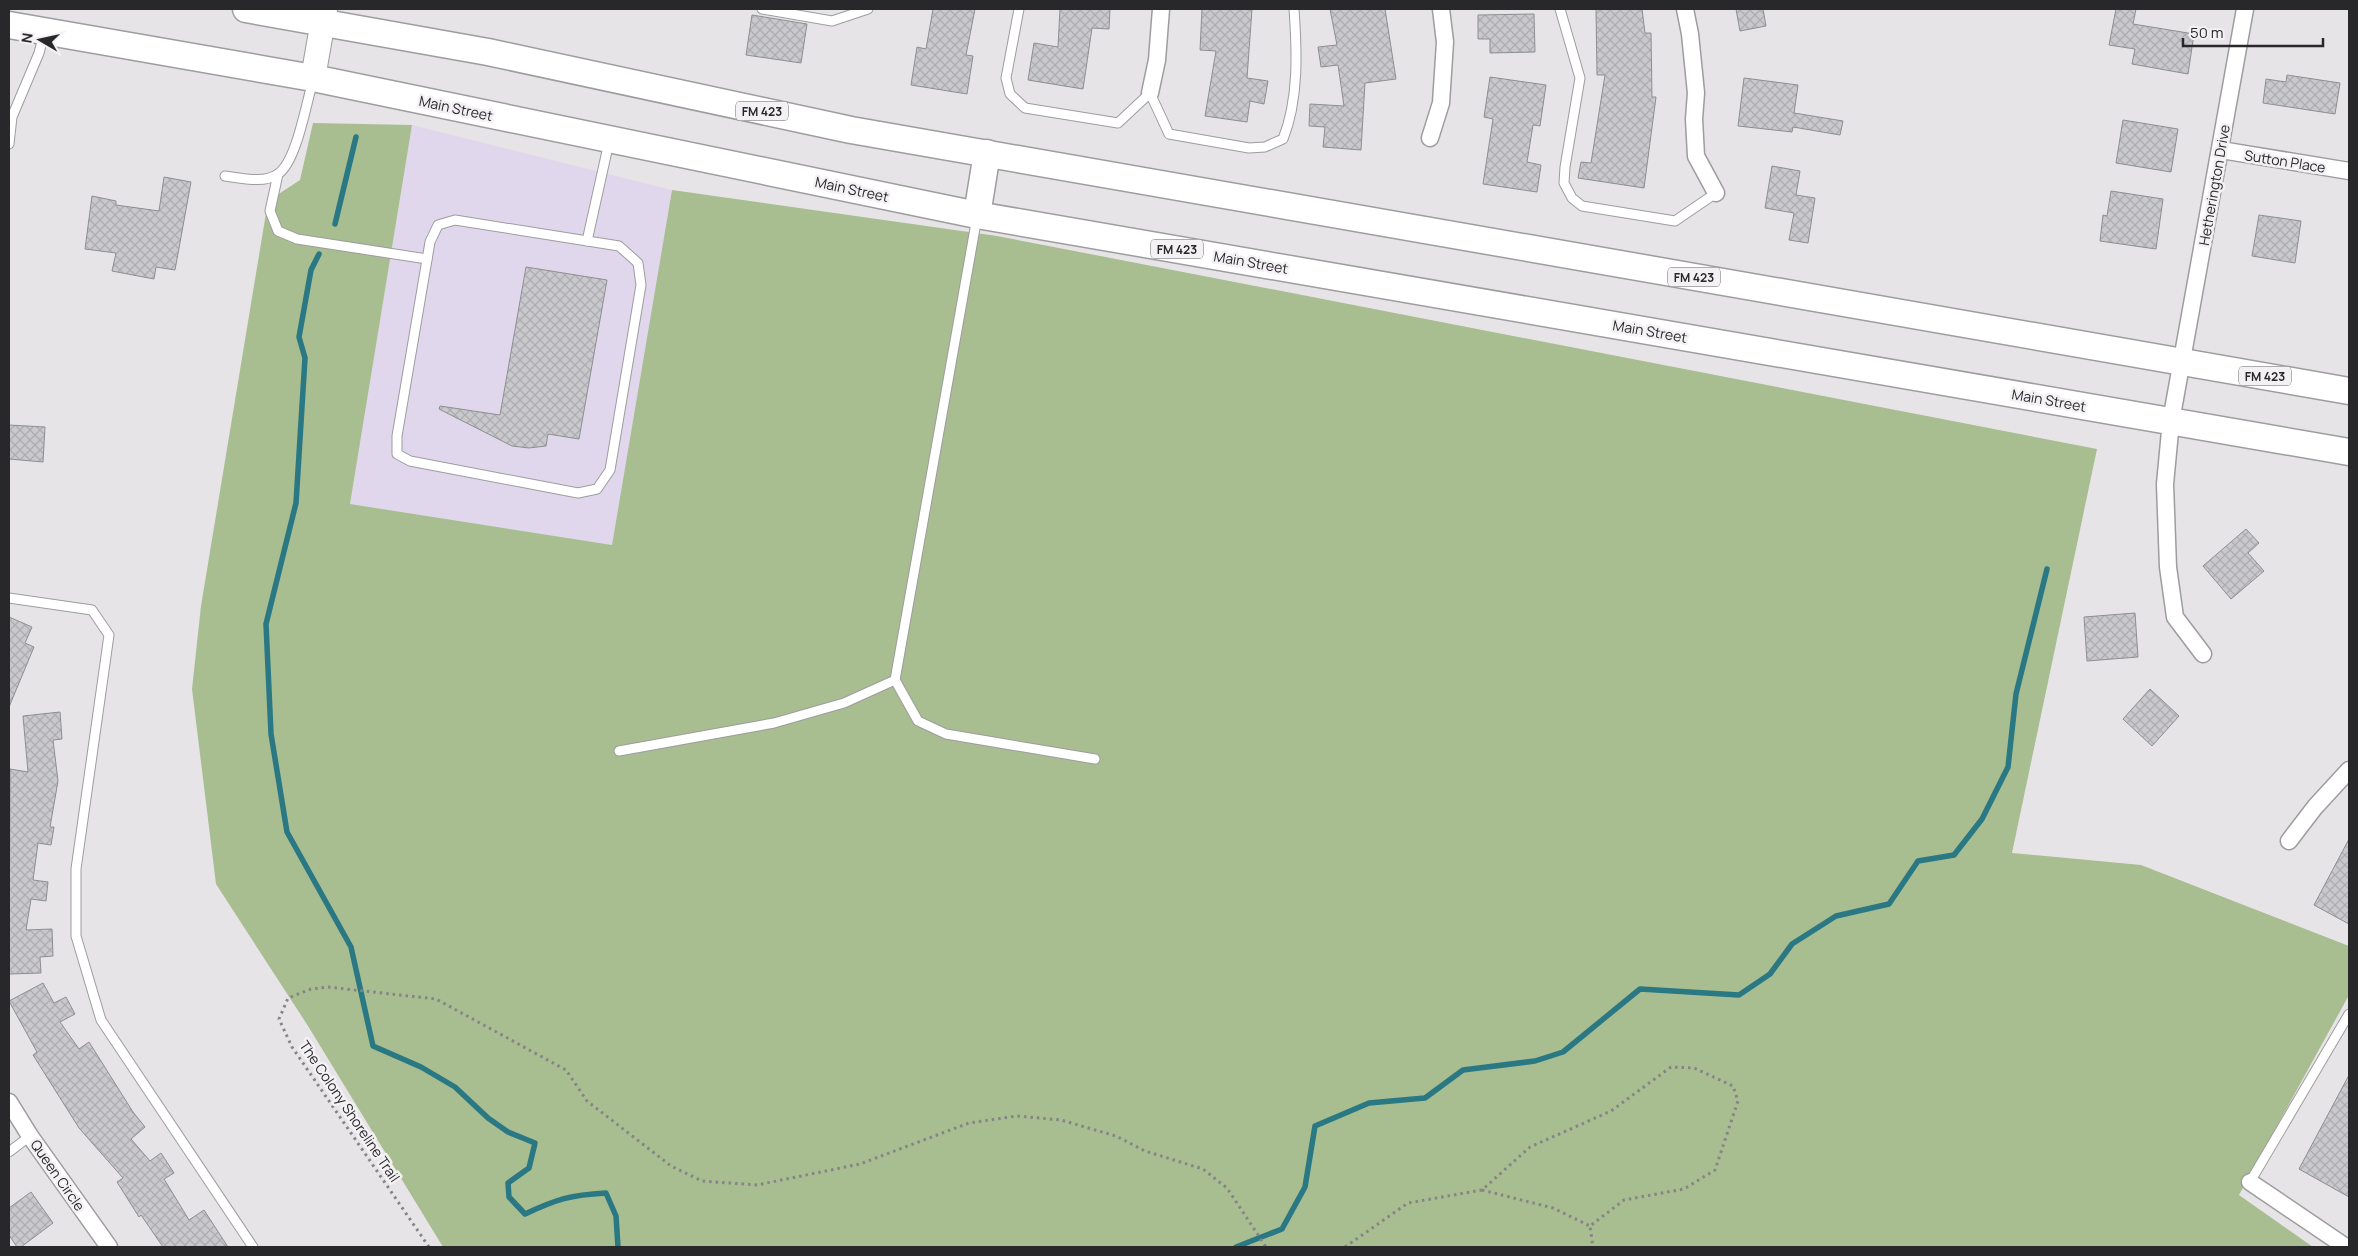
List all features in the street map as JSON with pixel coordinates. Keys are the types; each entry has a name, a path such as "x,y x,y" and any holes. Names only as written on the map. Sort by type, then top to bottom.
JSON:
{"main road":[{"name":"FM 423","path":"246,9 324,15 852,130 2349,391"},
{"name":"Main Street","path":"9,25 313,78 977,215 2349,452"},
{"path":"977,215 987,153"}],"street":[{"path":"1150,93 1157,60 1161,9"},
{"path":"1430,138 1441,103 1445,42 1441,9"},
{"path":"1685,9 1690,34 1696,93 1696,156 1716,193"},
{"name":"Hetherington Drive","path":"2203,654 2175,617 2168,567 2165,484 2171,421 2245,9"},
{"path":"313,78 324,15"},
{"name":"Sutton Place","path":"2220,150 2349,171"},
{"path":"2289,841 2315,807 2349,770"},
{"name":"Queen Circle","path":"9,1102 105,1246"},
{"path":"2250,1182 2346,1247"}],"lane":[{"path":"762,9 832,20 868,9"},
{"path":"1019,9 1006,78 1010,94 1025,108 1118,123 1150,93 1169,134 1249,148 1265,147 1283,139 1290,122 1297,50 1294,9"},
{"path":"1560,9 1580,78 1565,167 1564,183 1572,198 1582,206 1676,221 1716,193"},
{"path":"9,144 12,117 40,53 44,31"},
{"path":"225,176 258,180 278,174 291,160 313,78"},
{"path":"588,241 610,140"},
{"path":"278,174 270,211 278,231 297,239 427,259"},
{"path":"977,215 896,680 918,721 946,734 1095,759"},
{"path":"455,220 619,246 638,262 641,285 610,470 597,489 578,493 410,461 397,454 397,436 427,259 430,242 438,225 455,220"},
{"path":"9,598 92,610 109,635 76,869 76,936 101,1020 254,1247"},
{"path":"619,751 774,723 844,704 896,680"},
{"path":"2250,1182 2349,1014"},
{"path":"9,1152 30,1136"}],"path":[{"name":"The Colony Shoreline Trail","path":"429,1247 292,1047 279,1019 288,998 311,989 328,987 378,991 436,999 566,1070 587,1101 670,1166 702,1181 757,1185 860,1164 969,1123 1017,1116 1061,1120 1116,1136 1145,1151 1203,1169 1227,1188 1266,1247"},
{"path":"1482,1190 1530,1146 1611,1111 1671,1067 1694,1068 1732,1086 1738,1100 1715,1170 1684,1189 1624,1200 1590,1226"},
{"path":"1346,1247 1408,1203 1482,1190 1553,1208 1590,1226"},
{"path":"1590,1226 1592,1247"}],"shaded area":[{"path":"412,125 672,190 612,545 350,504"}],"green space":[{"path":"313,123 412,125 350,504 612,545 672,190 997,236 2097,449 2012,853 2141,865 2349,946 2349,995 2239,1195 2313,1247 443,1247 308,1026 216,884 192,689 201,606 268,201 300,180"}],"building":[{"path":"933,9 975,9 966,55 973,56 967,94 911,85 917,47 926,49"},
{"path":"1060,9 1110,9 1109,29 1092,28 1083,89 1028,80 1034,43 1058,47"},
{"path":"1202,9 1252,9 1247,78 1268,81 1264,104 1250,101 1247,122 1205,116 1216,51 1200,50"},
{"path":"1330,9 1385,9 1396,79 1365,83 1361,150 1323,147 1325,127 1309,126 1310,104 1344,106 1338,65 1321,67 1318,47 1337,45"},
{"path":"1596,9 1642,9 1645,33 1651,33 1652,97 1656,97 1644,188 1578,178 1581,162 1591,163 1605,75 1597,75"},
{"path":"1736,9 1763,9 1766,26 1740,31"},
{"path":"2116,9 2136,9 2133,24 2194,34 2188,74 2132,64 2135,49 2109,45"},
{"path":"1534,14 1535,52 1490,53 1490,39 1478,39 1478,15"},
{"path":"752,15 807,24 801,63 746,55"},
{"path":"2287,75 2340,83 2335,114 2263,103 2266,79 2286,82"},
{"path":"1490,77 1546,85 1540,126 1533,125 1527,162 1541,165 1537,192 1483,184 1493,119 1484,117"},
{"path":"1744,78 1798,85 1794,113 1843,121 1840,135 1793,127 1792,132 1738,126"},
{"path":"2123,120 2178,129 2171,172 2116,163"},
{"path":"1772,166 1800,171 1796,195 1815,198 1808,243 1789,240 1794,213 1765,208"},
{"path":"164,177 191,182 175,270 156,267 154,279 112,271 116,253 85,249 92,196 116,201 116,205 159,211"},
{"path":"2111,191 2163,199 2156,249 2100,241 2103,215 2107,216"},
{"path":"2259,215 2301,221 2295,263 2252,256"},
{"path":"526,267 607,280 579,439 548,434 546,446 529,448 512,446 439,409 440,406 500,415"},
{"path":"9,425 45,427 43,462 9,459"},
{"path":"2246,529 2259,543 2248,553 2264,571 2231,599 2203,566"},
{"path":"2135,613 2138,657 2087,661 2084,617"},
{"path":"9,617 32,627 25,643 34,647 9,707"},
{"path":"2150,689 2179,716 2152,746 2123,719"},
{"path":"60,712 62,739 53,740 58,781 50,827 54,827 51,845 38,843 33,880 48,882 46,901 31,899 26,930 52,929 53,956 40,957 41,973 9,974 10,769 28,772 23,716"},
{"path":"2349,839 2349,924 2314,905"},
{"path":"43,983 54,1003 66,997 75,1014 60,1022 79,1049 89,1042 133,1112 145,1127 131,1139 150,1161 161,1153 174,1173 164,1179 189,1220 204,1210 228,1247 163,1247 141,1215 139,1217 117,1182 123,1178 79,1128 33,1055 37,1052 9,1001"},
{"path":"2349,1075 2349,1197 2299,1169"},
{"path":"31,1192 53,1223 21,1247 17,1247 9,1235 9,1208"}],"waterway":[{"path":"335,224 356,137"},
{"path":"319,254 311,270 299,337 305,358 296,503 266,624 271,734 287,832 351,947 373,1046 421,1067 455,1087 488,1118 508,1132 535,1143 529,1168 508,1183 509,1197 525,1214 564,1199 606,1193 616,1216 618,1247"},
{"path":"1236,1247 1282,1229 1305,1187 1315,1126 1369,1103 1425,1098 1463,1070 1535,1061 1563,1052 1640,989 1739,995 1770,974 1792,944 1836,916 1889,904 1918,861 1954,855 1982,819 2008,767 2016,694 2047,569"}]}
